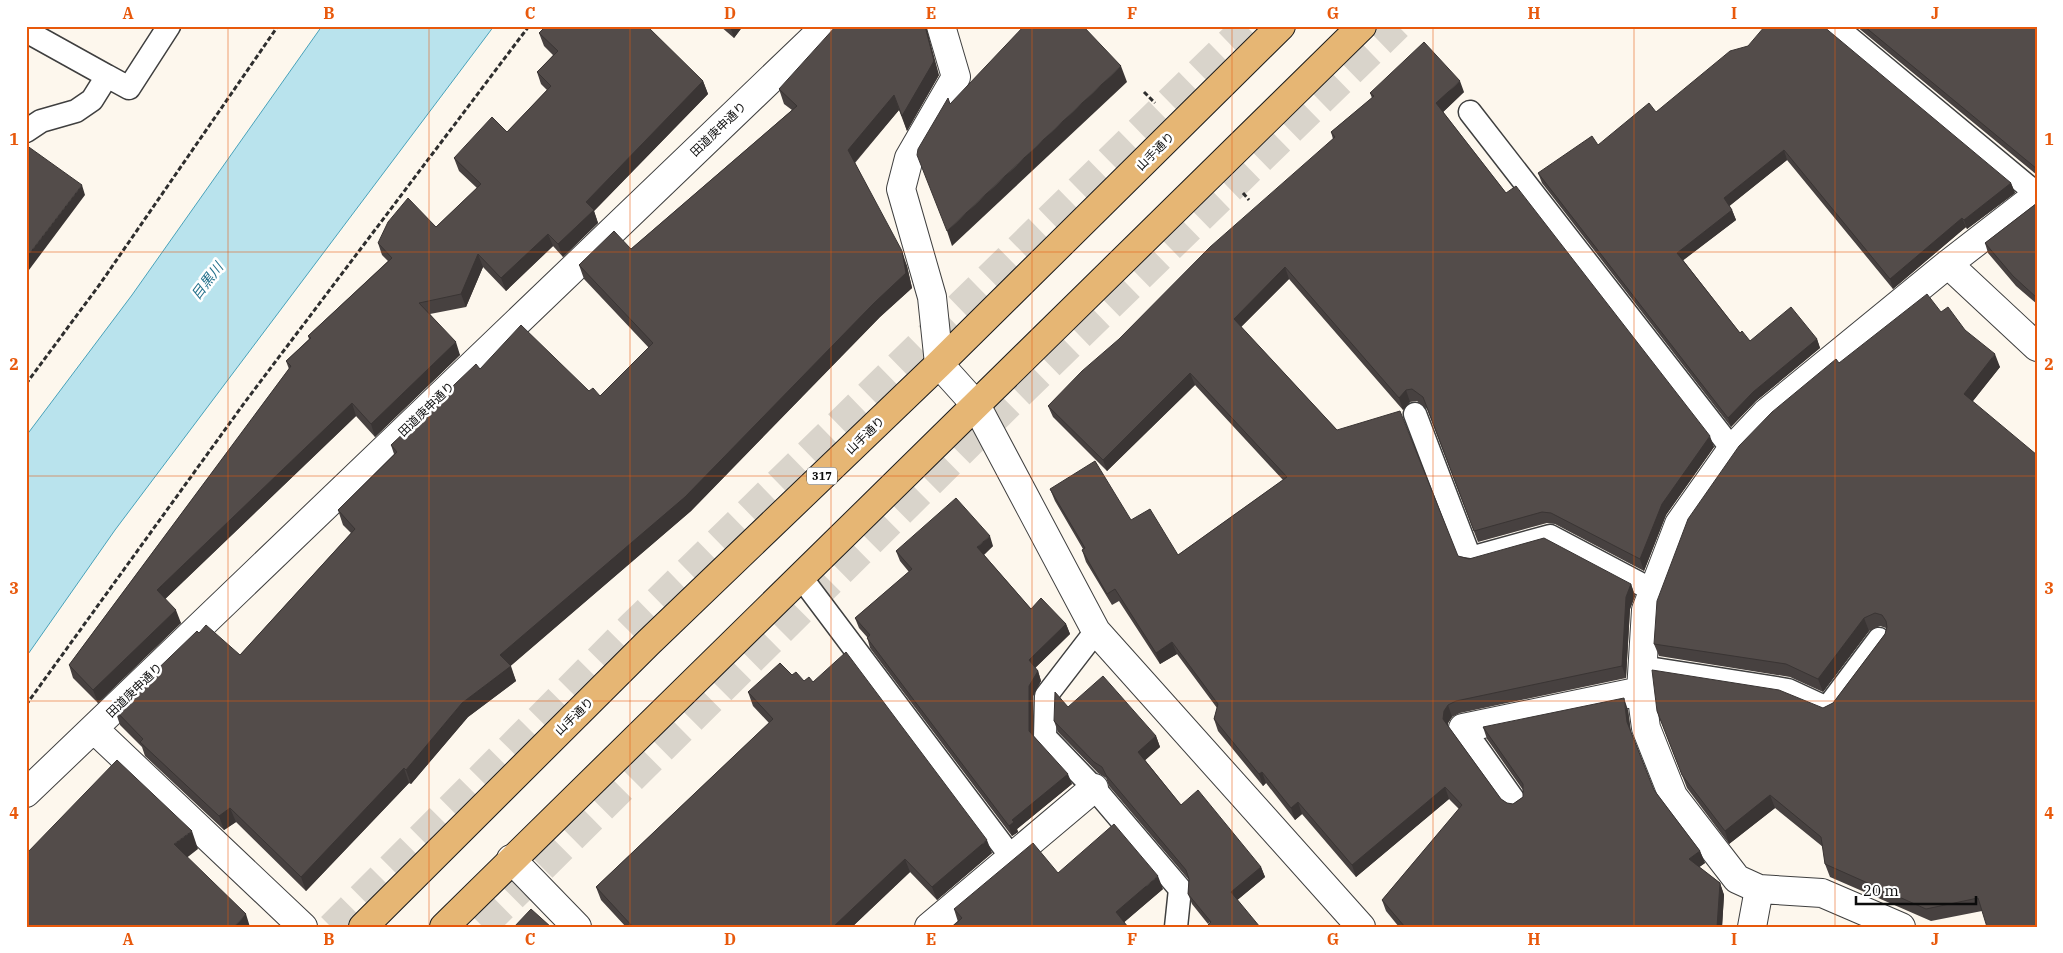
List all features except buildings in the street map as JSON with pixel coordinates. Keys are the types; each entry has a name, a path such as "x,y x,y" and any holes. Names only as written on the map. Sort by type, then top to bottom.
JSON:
{"main road":[{"name":"山手通り","path":"363,927 648,643 939,364 1281,26"},
{"path":"444,927 511,859 1362,26"}],"street":[{"name":"田道庚申通り","path":"26,793 826,26"},
{"path":"941,26 956,76 909,158 901,189 932,297 939,364 976,405 1096,630 1361,927"},
{"path":"1901,927 1822,893 1759,889 1738,879 1673,796 1646,728 1642,679 1646,610 1679,524 1732,448 1766,413 1948,264 2037,195"},
{"path":"1948,264 2037,347"},
{"path":"1463,728 1642,679"},
{"path":"94,729 303,927"},
{"path":"929,927 1094,788"},
{"path":"511,859 577,927"},
{"path":"1752,927 1759,889"}],"lane":[{"path":"26,31 129,88 169,26"},
{"path":"1835,26 2037,195"},
{"path":"26,131 41,120 76,111 92,100 107,76"},
{"path":"1470,112 1732,448"},
{"path":"1415,414 1470,558 1550,536 1654,591"},
{"path":"800,576 1012,858"},
{"path":"1096,630 1046,696 1046,737 1094,788 1180,889 1176,927"},
{"path":"1642,679 1788,690 1827,708 1879,639"},
{"path":"1463,728 1516,803"}],"path":[{"path":"26,384 100,284 278,26"},
{"path":"26,705 245,402 529,26"}],"water":[{"name":"目黒川","path":"322,26 494,26 115,530 26,657 26,436 132,295"}],"tunnel":[{"path":"331,927 629,628 1246,26"},
{"path":"483,927 1014,400 1398,26"}]}
